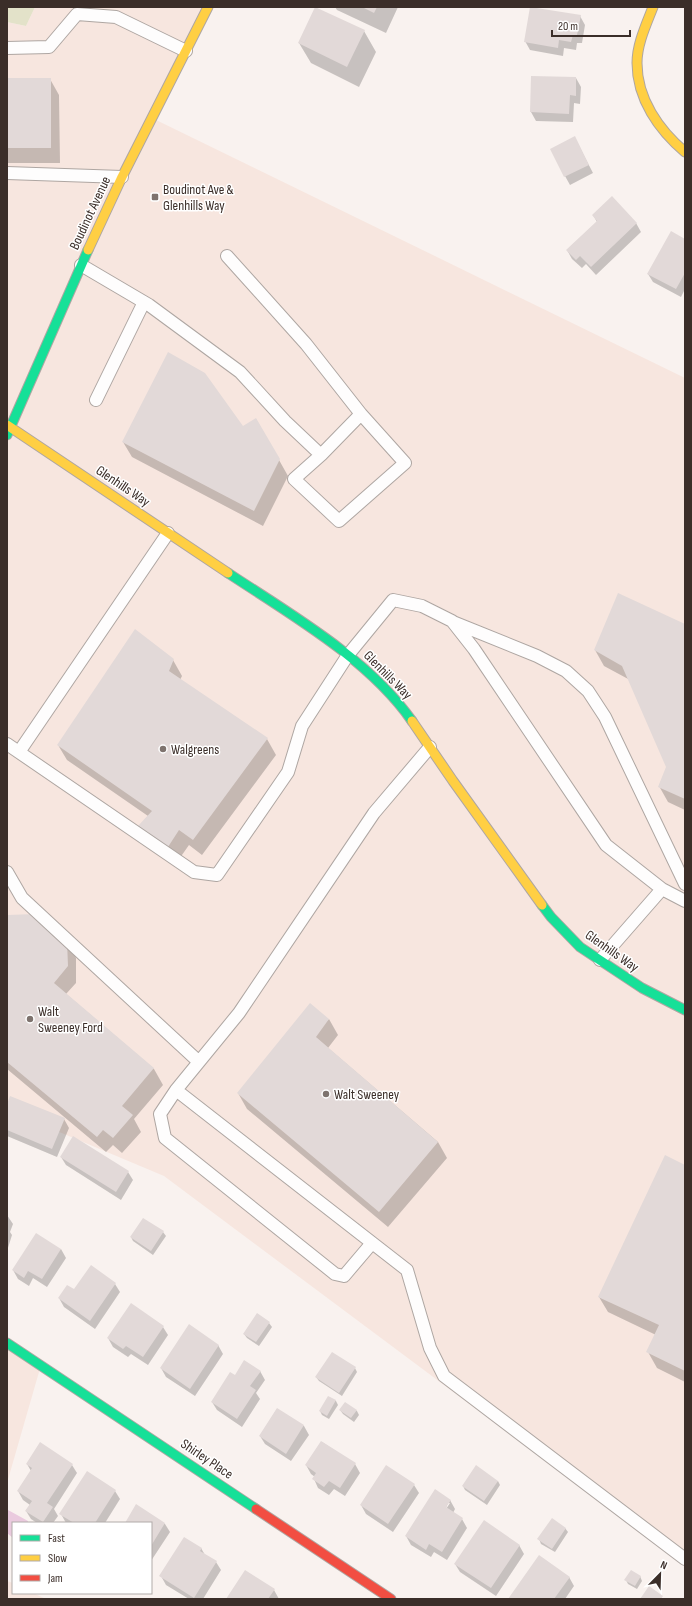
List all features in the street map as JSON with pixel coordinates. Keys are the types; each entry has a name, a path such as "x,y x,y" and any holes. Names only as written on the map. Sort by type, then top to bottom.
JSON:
{"street":[{"name":"Boudinot Avenue","path":"8,429 122,177 208,7"},
{"path":"653,7 642,36 637,63 641,91 648,108 663,130 685,152"},
{"name":"Glenhills Way","path":"8,429 168,532 315,631 364,668 403,708 551,917 580,947 642,988 685,1010"},
{"name":"Shirley Place","path":"7,1343 391,1599"}],"lane":[{"path":"7,48 48,47 76,10 116,17 186,51"},
{"path":"7,173 122,177"},
{"path":"228,256 306,344 361,414 405,463 339,521 294,479 321,455 361,414"},
{"path":"81,265 144,302 240,372 285,421 321,455"},
{"path":"96,400 144,302"},
{"path":"19,752 168,532"},
{"path":"7,744 194,872 217,875 288,772 302,726 348,655 393,600 422,606 452,621 537,656 566,671 588,692 605,717 685,884"},
{"path":"452,621 474,649 606,844 662,889 685,901"},
{"path":"372,1243 344,1276 335,1274 165,1138 160,1114 176,1090 239,1013 374,813 430,747"},
{"path":"7,872 22,898 200,1062"},
{"path":"600,960 662,889"},
{"path":"176,1090 407,1270 430,1348 444,1376 685,1559"}],"shaded area":[{"path":"35,7 207,7 152,118 685,378 685,1565 164,1176 7,1110 7,22 26,26"},
{"path":"7,1343 41,1365 7,1483"},
{"path":"7,1506 8,1510 28,1522 12,1522 12,1537 7,1533"},
{"path":"7,1581 12,1583 12,1594 35,1594 46,1599 7,1599"}],"green space":[{"path":"7,7 35,7 26,26 7,22"}],"building":[{"path":"315,7 365,30 347,67 298,43"},
{"path":"362,7 377,7 374,13"},
{"path":"530,7 581,15 577,35 573,35 571,42 559,40 558,48 524,42"},
{"path":"531,76 576,77 576,96 570,95 569,114 530,112"},
{"path":"7,78 51,78 51,148 7,148"},
{"path":"575,136 589,165 564,177 550,149"},
{"path":"612,196 637,223 591,267 580,256 576,260 566,250 597,221 592,215"},
{"path":"671,231 685,239 685,273 676,289 647,274"},
{"path":"168,352 205,373 243,426 256,418 280,459 254,511 122,442"},
{"path":"618,593 685,624 685,799 658,787 666,767 622,666 594,650"},
{"path":"135,629 174,659 169,671 268,738 193,840 179,830 168,847 138,826 152,811 57,745"},
{"path":"36,914 67,941 68,966 54,983 154,1068 122,1106 133,1115 113,1138 103,1130 97,1137 7,1062 7,915"},
{"path":"310,1003 329,1019 316,1037 438,1142 379,1212 237,1093"},
{"path":"10,1096 65,1118 52,1149 7,1130 7,1104"},
{"path":"73,1136 129,1171 116,1192 60,1157"},
{"path":"665,1155 685,1165 685,1371 646,1352 659,1325 598,1297"},
{"path":"143,1218 164,1231 151,1251 130,1237"},
{"path":"36,1233 61,1249 42,1279 28,1271 24,1278 12,1270"},
{"path":"91,1265 116,1283 90,1321 58,1298 67,1285 74,1289"},
{"path":"131,1303 164,1326 143,1357 126,1346 123,1349 107,1338"},
{"path":"257,1313 270,1322 256,1342 243,1334"},
{"path":"189,1324 219,1345 190,1389 160,1368"},
{"path":"332,1352 356,1367 339,1393 315,1377"},
{"path":"244,1360 261,1371 250,1386 256,1390 237,1419 211,1402 230,1372 235,1375"},
{"path":"328,1396 336,1400 327,1416 319,1411"},
{"path":"345,1402 357,1410 351,1418 339,1410"},
{"path":"277,1408 304,1425 286,1454 259,1436"},
{"path":"321,1441 356,1463 340,1488 329,1481 324,1487 312,1479 316,1473 305,1465"},
{"path":"40,1442 73,1464 47,1503 53,1507 43,1522 25,1511 32,1501 17,1491 32,1468 26,1464"},
{"path":"386,1465 415,1484 388,1524 360,1505"},
{"path":"476,1465 498,1481 484,1501 462,1486"},
{"path":"87,1471 116,1490 96,1522 72,1522 59,1514"},
{"path":"435,1489 451,1500 446,1507 463,1518 442,1552 429,1544 426,1550 405,1536"},
{"path":"136,1504 165,1523 152,1544 152,1522 126,1522"},
{"path":"552,1518 566,1528 552,1549 537,1539"},
{"path":"484,1520 520,1545 491,1588 454,1564"},
{"path":"184,1537 202,1548 200,1551 217,1561 194,1598 159,1576"},
{"path":"539,1555 570,1577 554,1599 508,1599"},
{"path":"245,1570 275,1589 268,1599 226,1599"},
{"path":"631,1570 641,1576 635,1586 624,1580"},
{"path":"649,1586 663,1596 661,1599 640,1599"}],"traffic: fast":[{"path":"7,435 88,250"},
{"path":"228,573 302,621 351,658 374,677 412,721"},
{"path":"542,905 551,917 580,947 642,988 685,1010"},
{"path":"7,1343 256,1509"}],"traffic: slow":[{"path":"88,250 122,177 208,7"},
{"path":"653,7 642,35 637,56 638,76 645,101 651,113 658,124 685,152"},
{"path":"7,425 228,573"},
{"path":"412,721 542,905"}],"traffic: jam":[{"path":"256,1509 391,1599"}],"place":[{"name":"Boudinot Ave & Glenhills Way","path":"155,197"},
{"name":"Walgreens","path":"163,749"},
{"name":"Walt Sweeney Ford","path":"30,1019"},
{"name":"Walt Sweeney","path":"326,1094"}]}
